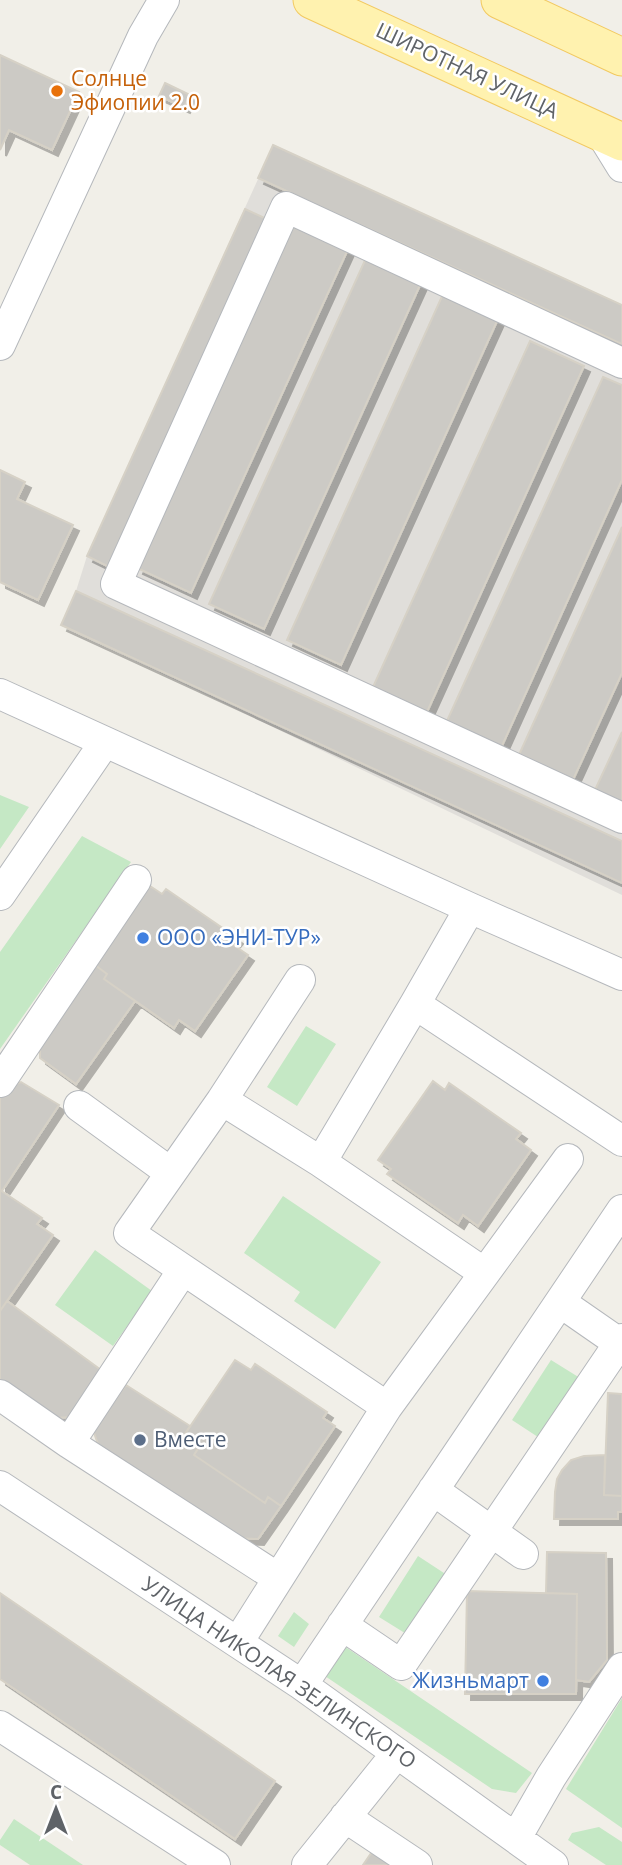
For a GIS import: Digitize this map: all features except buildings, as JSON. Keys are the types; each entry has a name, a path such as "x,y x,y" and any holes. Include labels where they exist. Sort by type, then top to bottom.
{"main road":[{"name":"ШИРОТНАЯ УЛИЦА","path":"312,0 612,138"},
{"path":"500,0 622,57"}],"street":[{"path":"0,345 143,36 164,0"},
{"path":"612,138 622,167"},
{"path":"622,363 286,207 116,584 622,817"},
{"path":"0,694 622,975"},
{"path":"0,895 105,742"},
{"path":"0,1082 136,880"},
{"path":"321,1162 470,908"},
{"path":"300,981 222,1100 129,1233 387,1407"},
{"path":"415,1004 622,1141"},
{"path":"222,1100 321,1162 483,1272"},
{"path":"79,1106 171,1173"},
{"path":"238,1642 387,1407 568,1159"},
{"path":"302,1685 622,1210"},
{"path":"69,1443 183,1270"},
{"path":"342,1625 401,1665 621,1342 560,1302"},
{"path":"0,1395 69,1443 278,1578"},
{"name":"УЛИЦА НИКОЛАЯ ЗЕЛИНСКОГО","path":"0,1486 302,1685 554,1865"},
{"path":"433,1490 523,1554"},
{"path":"516,1838 551,1777 622,1668"},
{"path":"0,1726 215,1865"},
{"path":"307,1865 397,1753"},
{"path":"345,1817 417,1865"}],"shaded area":[{"path":"273,146 622,305 622,895 61,625 87,556"}],"green space":[{"path":"0,795 29,807 0,849"},
{"path":"82,836 131,862 0,1049 0,952"},
{"path":"306,1026 336,1044 297,1106 267,1087"},
{"path":"283,1196 381,1262 335,1329 294,1301 300,1292 244,1253"},
{"path":"95,1250 152,1291 113,1346 55,1305"},
{"path":"551,1360 580,1378 541,1439 512,1420"},
{"path":"418,1556 447,1575 408,1635 379,1617"},
{"path":"294,1612 309,1624 294,1647 278,1636"},
{"path":"341,1644 532,1773 516,1793 492,1789 322,1674"},
{"path":"622,1698 622,1828 566,1789"},
{"path":"14,1819 83,1865 30,1865 0,1845 0,1840"},
{"path":"599,1827 622,1842 622,1865 606,1865 568,1840 572,1833"}],"place":[{"name":"Солнце Эфиопии 2.0","path":"57,91"},
{"name":"ООО «ЭНИ-ТУР»","path":"143,938"},
{"name":"Вместе","path":"140,1440"},
{"name":"Жизньмарт","path":"543,1681"}]}
